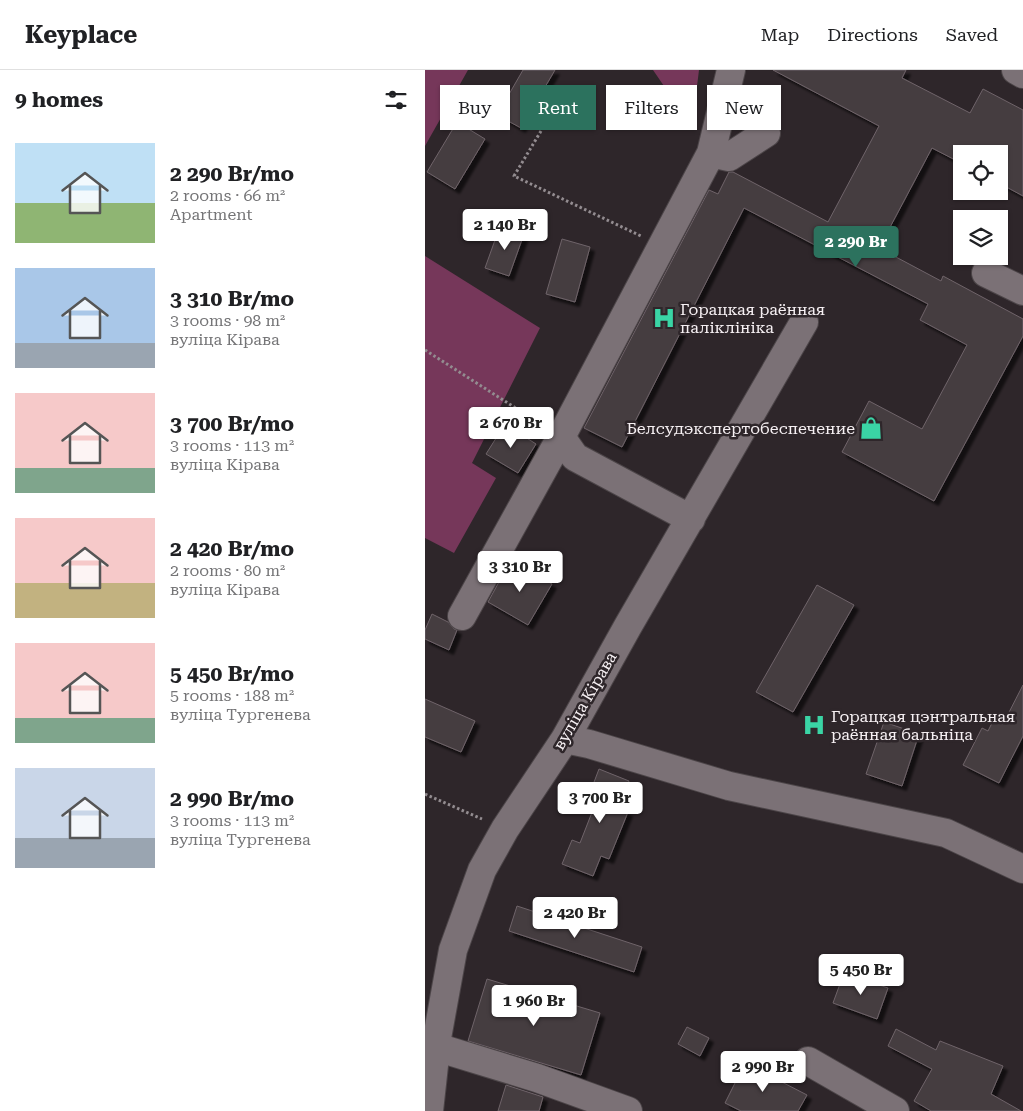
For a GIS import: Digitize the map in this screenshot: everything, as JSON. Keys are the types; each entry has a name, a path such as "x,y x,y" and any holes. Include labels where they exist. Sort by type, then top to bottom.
{"street":[{"path":"462,616 561,437 711,153 731,70"},
{"path":"1015,70 1023,74"},
{"path":"711,153 729,157 766,133"},
{"path":"987,273 1023,291"},
{"name":"вуліца Кірава","path":"429,1111 437,1047 453,950 482,870 505,830 565,739 628,626 804,322"},
{"path":"561,437 575,458 691,519"},
{"path":"565,739 589,744 729,786 946,833 1023,869"},
{"path":"437,1047 537,1078 628,1111"},
{"path":"808,1061 895,1111"}],"path":[{"path":"541,131 515,176 661,246"},
{"path":"425,350 561,437"},
{"path":"425,794 505,830"}],"shaded area":[{"path":"425,70 468,70 460,85 440,85 440,119 425,146"},
{"path":"653,70 699,70 697,86 663,85"},
{"path":"425,256 540,328 472,463 496,478 454,553 425,538"}],"building":[{"path":"523,70 555,70 546,85 520,85 520,127 510,122 510,92"},
{"path":"773,70 906,70 902,78 970,113 983,89 1023,110 1023,196 1008,188 1008,145 953,145 953,159 932,148 879,248 941,281 943,276 1023,319 1023,336 934,501 842,452 869,401 922,429 967,345 920,320 928,304 744,208 622,447 584,428 709,190 718,194 729,172 733,172 828,222 879,126"},
{"path":"452,130 470,130 485,139 455,189 427,172"},
{"path":"500,226 524,234 509,276 485,268"},
{"path":"562,239 590,247 575,302 546,294"},
{"path":"505,424 536,444 518,473 486,454"},
{"path":"511,560 552,584 528,625 488,602"},
{"path":"817,585 854,605 793,712 756,692"},
{"path":"432,614 448,622 457,630 449,650 425,639 425,630"},
{"path":"1023,685 1023,736 999,783 963,765 982,728 988,731 994,719 1003,724"},
{"path":"425,699 475,721 461,752 425,737"},
{"path":"884,722 919,734 902,786 866,774"},
{"path":"599,769 629,781 619,809 628,812 609,859 601,856 593,876 562,864 572,840 580,843 596,802 588,798"},
{"path":"517,906 642,947 634,972 509,931"},
{"path":"844,973 888,988 877,1019 833,1003"},
{"path":"487,979 600,1013 581,1075 468,1041"},
{"path":"687,1027 709,1038 700,1056 678,1044"},
{"path":"896,1029 936,1050 940,1041 1003,1066 991,1094 1021,1111 931,1111 914,1101 932,1069 888,1046"},
{"path":"745,1063 807,1095 798,1111 741,1111 725,1103"},
{"path":"506,1085 543,1097 539,1111 498,1111"}],"place":[{"name":"Горацкая раённая паліклініка","path":"664,318"},
{"name":"Белсудэкспертобеспечение","path":"871,428"},
{"name":"Горацкая цэнтральная раённая бальніца","path":"814,725"}]}
